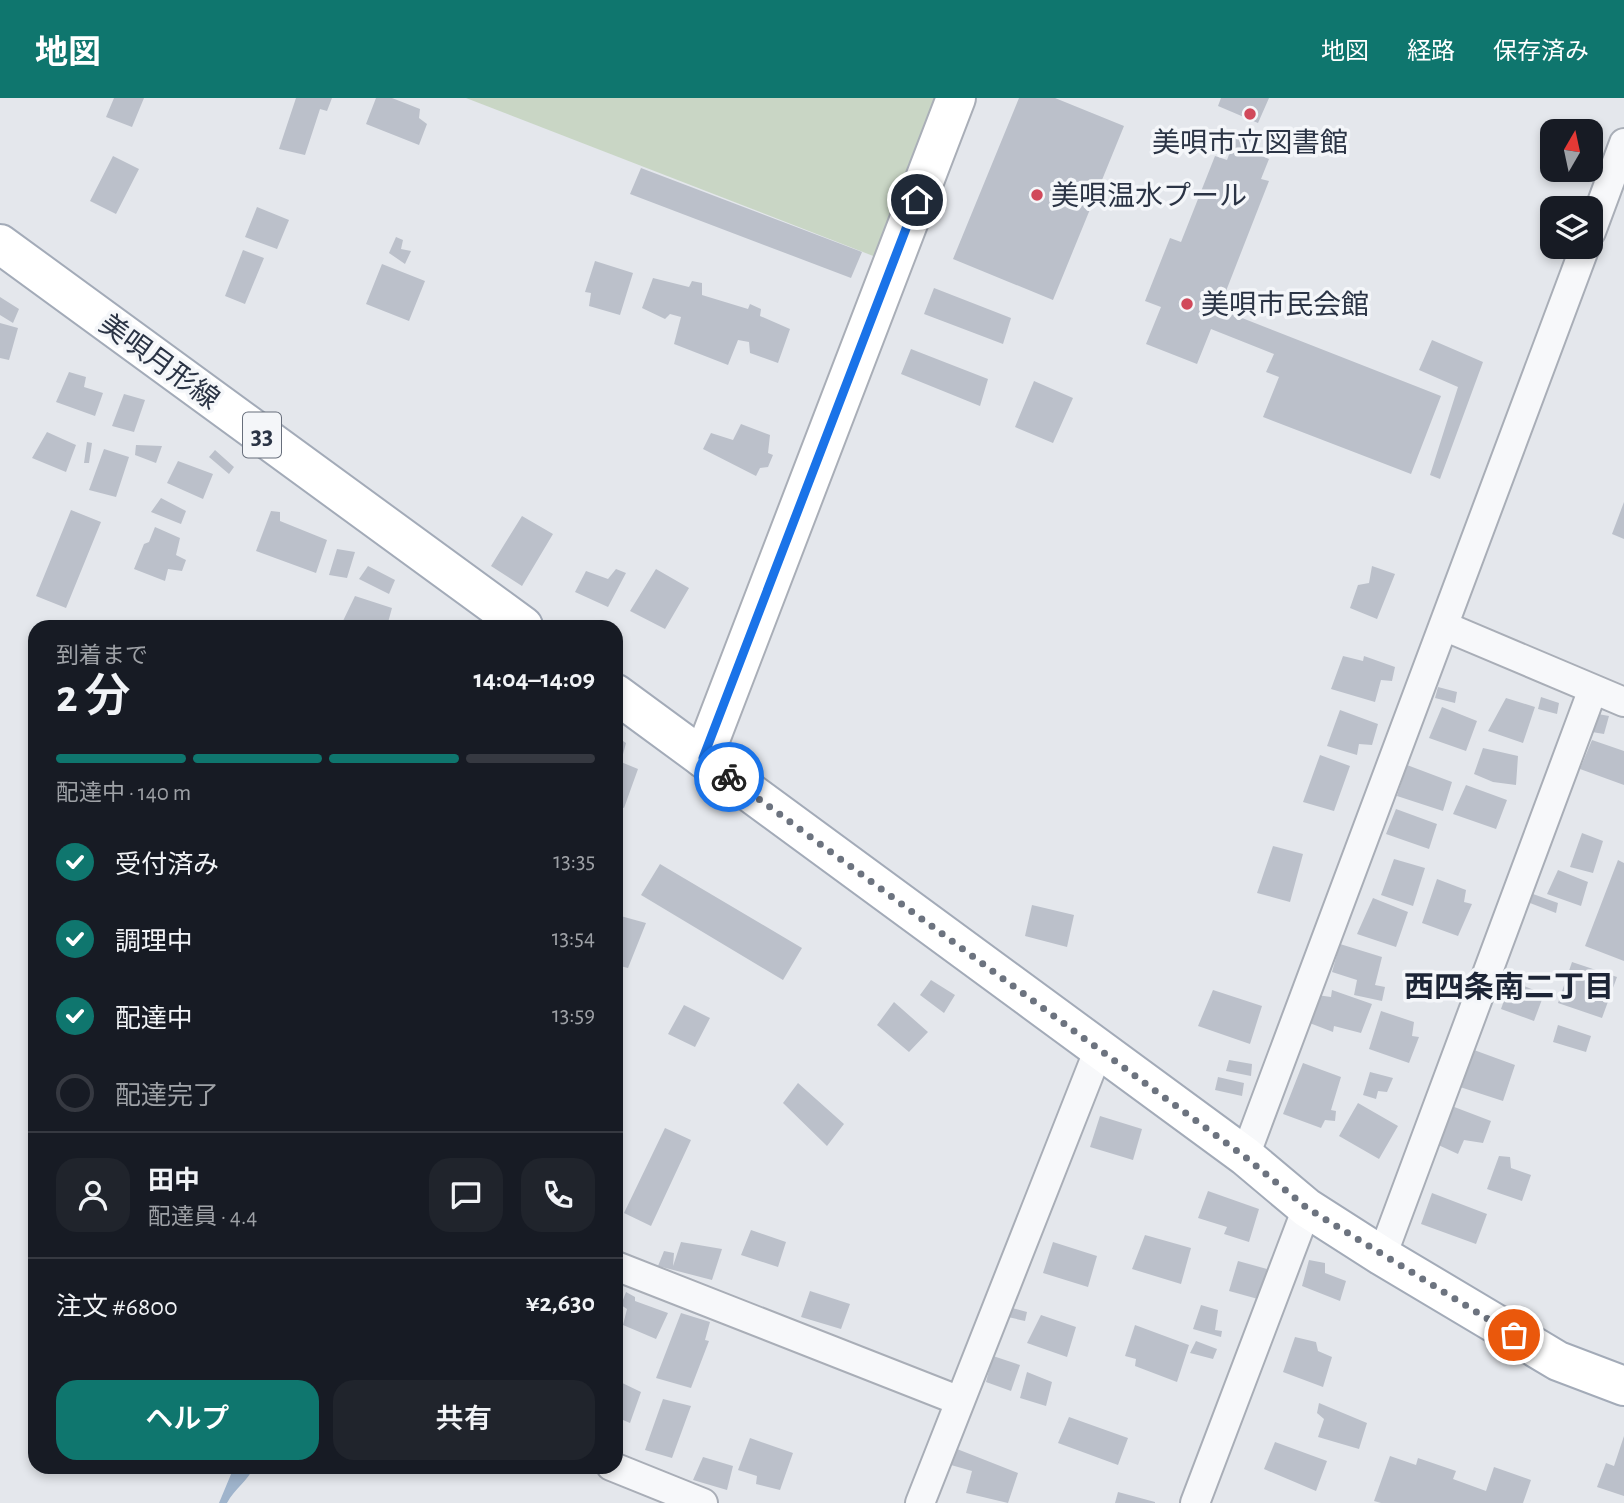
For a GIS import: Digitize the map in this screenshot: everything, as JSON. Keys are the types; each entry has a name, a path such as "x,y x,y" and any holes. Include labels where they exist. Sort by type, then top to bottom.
{"main road":[{"path":"703,758 956,98"},
{"name":"美唄月形線","path":"0,244 515,620"},
{"path":"623,699 1244,1156 1307,1208 1558,1361 1624,1386"}],"street":[{"path":"1603,200 1624,143"},
{"path":"1244,1156 1581,259"},
{"path":"1444,626 1624,702"},
{"path":"1382,1256 1593,689"},
{"path":"920,1503 1098,1049"},
{"path":"1195,1503 1307,1208"},
{"path":"623,1269 960,1401"},
{"path":"623,1471 703,1503"}],"green space":[{"path":"466,98 943,98 881,259"}],"water":[{"path":"231,1474 250,1474 227,1503 219,1503"}],"building":[{"path":"114,98 144,98 132,127 106,117"},
{"path":"296,98 332,98 327,111 320,109 305,155 279,149"},
{"path":"376,98 392,98 420,109 419,118 427,124 419,145 366,124"},
{"name":"美唄温水プール","path":"1019,98 1055,98 1124,126 1053,300 953,259"},
{"name":"美唄市立図書館","path":"1221,98 1269,98 1258,123 1218,106"},
{"name":"美唄市民会館","path":"1238,131 1252,136 1247,150 1269,159 1261,179 1269,181 1219,309 1441,396 1411,474 1263,417 1279,377 1266,372 1274,354 1211,329 1197,364 1146,344 1161,307 1145,301 1170,238 1181,242 1215,156 1227,160"},
{"path":"113,156 139,169 116,214 90,201"},
{"path":"641,168 862,252 851,278 630,194"},
{"path":"257,207 289,220 277,249 245,237"},
{"path":"396,237 403,240 401,249 411,251 405,264 389,253"},
{"path":"243,250 264,258 245,304 225,296"},
{"path":"595,261 633,273 620,315 589,306 591,293 585,292"},
{"path":"382,264 425,281 409,321 366,304"},
{"path":"653,278 689,287 692,281 702,283 702,295 748,309 750,304 761,309 760,316 790,329 778,363 750,353 749,342 738,340 728,365 674,344 681,317 670,314 665,319 642,308"},
{"path":"934,288 1011,318 1003,344 924,314"},
{"path":"0,297 19,309 13,323 0,315"},
{"path":"0,323 18,328 9,360 0,358"},
{"path":"1432,340 1483,362 1440,479 1430,475 1458,387 1419,370"},
{"path":"911,349 988,379 980,406 901,374"},
{"path":"69,372 86,377 84,387 103,393 95,416 56,402"},
{"path":"1034,381 1073,398 1053,443 1015,427"},
{"path":"124,394 145,400 134,432 112,426"},
{"path":"741,424 770,435 768,453 773,455 768,467 760,468 756,476 703,449 711,433 733,440"},
{"path":"47,432 76,445 66,472 32,458"},
{"path":"87,442 92,443 89,463 84,463"},
{"path":"136,445 162,446 156,463 135,455"},
{"path":"104,449 129,457 116,497 89,490"},
{"path":"215,450 234,467 229,474 209,457"},
{"path":"178,461 213,474 203,499 167,483"},
{"path":"161,498 186,511 181,524 151,512"},
{"path":"1624,502 1624,539 1612,534"},
{"path":"71,510 101,522 66,608 36,596"},
{"path":"271,511 280,512 280,521 327,540 316,573 256,551"},
{"path":"522,516 553,534 522,586 491,566"},
{"path":"155,527 180,538 176,555 186,560 182,571 168,569 165,581 134,569 144,544 149,542"},
{"path":"337,549 355,552 347,578 329,575"},
{"path":"368,566 395,580 389,594 359,579"},
{"path":"1372,566 1395,574 1377,619 1350,608 1358,585 1369,583"},
{"path":"616,569 626,573 608,607 575,592 586,571 608,579"},
{"path":"656,569 689,588 665,629 630,611"},
{"path":"355,596 392,608 389,620 343,620"},
{"path":"1343,656 1363,661 1364,656 1395,667 1392,681 1381,680 1375,702 1331,689"},
{"path":"1438,687 1457,692 1455,703 1435,698"},
{"path":"1541,697 1559,703 1557,714 1538,709"},
{"path":"1506,698 1535,707 1523,743 1488,731"},
{"path":"1442,707 1477,721 1466,751 1429,738"},
{"path":"1340,710 1378,724 1372,745 1359,744 1357,755 1327,746"},
{"path":"1598,714 1609,716 1604,734 1592,732"},
{"path":"1592,740 1624,751 1624,785 1580,769"},
{"path":"1483,748 1518,756 1516,785 1493,782 1474,774"},
{"path":"1320,755 1350,766 1334,811 1303,802"},
{"path":"623,763 638,769 623,808"},
{"path":"1407,765 1452,782 1443,811 1397,796"},
{"path":"1466,785 1507,800 1496,829 1453,814"},
{"path":"1396,809 1437,824 1429,849 1386,834"},
{"path":"1582,833 1603,841 1593,873 1570,867"},
{"path":"1273,846 1303,854 1290,902 1257,893"},
{"path":"1394,859 1425,868 1413,906 1381,895"},
{"path":"1618,860 1624,863 1624,961 1585,946"},
{"path":"660,864 802,948 783,980 641,895"},
{"path":"1558,870 1588,882 1581,906 1547,894"},
{"path":"1437,879 1466,890 1464,902 1472,904 1458,936 1422,923"},
{"path":"1533,894 1558,903 1556,913 1530,903"},
{"path":"1373,898 1408,912 1396,947 1357,934"},
{"path":"1032,905 1074,915 1067,947 1025,936"},
{"path":"623,917 646,923 628,968 623,967"},
{"path":"1340,944 1382,957 1375,985 1385,987 1382,1001 1354,995 1357,980 1332,972"},
{"path":"1572,962 1617,977 1602,1018 1558,1003"},
{"path":"931,980 955,995 944,1013 920,995"},
{"path":"1511,981 1544,994 1534,1021 1501,1009"},
{"path":"1213,990 1262,1006 1250,1044 1198,1026"},
{"path":"1332,990 1372,1004 1361,1033 1334,1026 1333,1032 1307,1022 1317,995 1331,997"},
{"path":"894,1002 928,1032 909,1052 877,1025"},
{"path":"684,1005 710,1018 695,1047 668,1034"},
{"path":"1381,1011 1414,1022 1412,1036 1419,1037 1409,1063 1369,1049"},
{"path":"1558,1025 1591,1036 1586,1052 1553,1042"},
{"path":"1474,1050 1515,1065 1503,1101 1460,1087"},
{"path":"1229,1060 1252,1064 1251,1076 1226,1071"},
{"path":"1303,1063 1341,1077 1331,1110 1336,1111 1335,1121 1325,1120 1321,1128 1283,1114"},
{"path":"1370,1072 1393,1078 1387,1092 1378,1091 1376,1099 1363,1095"},
{"path":"1218,1077 1244,1083 1242,1096 1215,1090"},
{"path":"798,1083 844,1124 827,1146 783,1103"},
{"path":"1358,1103 1398,1126 1379,1159 1339,1136"},
{"path":"1449,1105 1491,1121 1483,1143 1464,1140 1458,1154 1434,1143"},
{"path":"1100,1116 1142,1129 1133,1160 1090,1147"},
{"path":"665,1128 691,1140 651,1226 624,1213"},
{"path":"1499,1156 1510,1157 1511,1168 1531,1175 1522,1201 1487,1189"},
{"path":"1208,1191 1259,1209 1249,1242 1224,1234 1227,1227 1198,1218"},
{"path":"1432,1193 1487,1214 1476,1244 1421,1224"},
{"path":"751,1230 786,1242 778,1267 741,1255"},
{"path":"1145,1235 1191,1248 1181,1284 1132,1269"},
{"path":"681,1242 722,1249 712,1280 658,1266 664,1251 674,1253 673,1266"},
{"path":"1053,1242 1097,1256 1088,1287 1043,1273"},
{"path":"1309,1260 1325,1263 1325,1273 1346,1281 1340,1301 1302,1286"},
{"path":"1238,1261 1267,1269 1258,1299 1229,1291"},
{"path":"810,1291 850,1304 841,1329 801,1317"},
{"path":"626,1292 635,1297 635,1301 668,1313 656,1339 623,1325 627,1309 623,1306"},
{"path":"1201,1305 1218,1310 1215,1330 1222,1331 1221,1337 1193,1329"},
{"path":"1012,1308 1027,1312 1025,1321 1008,1317"},
{"path":"681,1313 710,1322 705,1340 709,1341 691,1388 656,1378"},
{"path":"1041,1315 1076,1327 1067,1357 1027,1343"},
{"path":"1135,1325 1189,1345 1177,1382 1135,1366 1136,1359 1125,1356"},
{"path":"1295,1337 1316,1342 1318,1351 1332,1357 1323,1387 1283,1372"},
{"path":"1196,1341 1217,1349 1213,1359 1190,1353"},
{"path":"993,1356 1020,1365 1011,1391 986,1382"},
{"path":"1027,1372 1052,1382 1046,1406 1020,1398"},
{"path":"623,1383 641,1392 630,1423 623,1420"},
{"path":"663,1399 691,1406 672,1458 645,1450"},
{"path":"1319,1403 1367,1423 1359,1449 1318,1437 1324,1419 1317,1413"},
{"path":"1069,1417 1128,1438 1118,1465 1058,1443"},
{"path":"1624,1436 1624,1496 1597,1487 1606,1463 1614,1466"},
{"path":"750,1438 793,1453 780,1490 756,1484 757,1476 738,1470"},
{"path":"1275,1442 1327,1461 1316,1491 1264,1469"},
{"path":"957,1449 1018,1473 1008,1503 966,1493 972,1471 951,1465"},
{"path":"1390,1456 1416,1465 1418,1458 1456,1471 1453,1479 1486,1491 1494,1467 1531,1480 1523,1503 1381,1503 1374,1501"},
{"path":"703,1457 733,1466 727,1490 693,1480"},
{"path":"1118,1492 1155,1502 1155,1503 1115,1503"}],"way so far":[{"path":"729,777 1244,1156 1307,1208 1514,1335"}],"place":[{"name":"美唄市立図書館","path":"1250,114"},
{"name":"美唄温水プール","path":"1037,195"},
{"name":"美唄市民会館","path":"1187,304"}],"district":[{"name":"西四条南二丁目","path":"1509,987"}],"route":[{"path":"729,777 703,758 917,200"}]}
